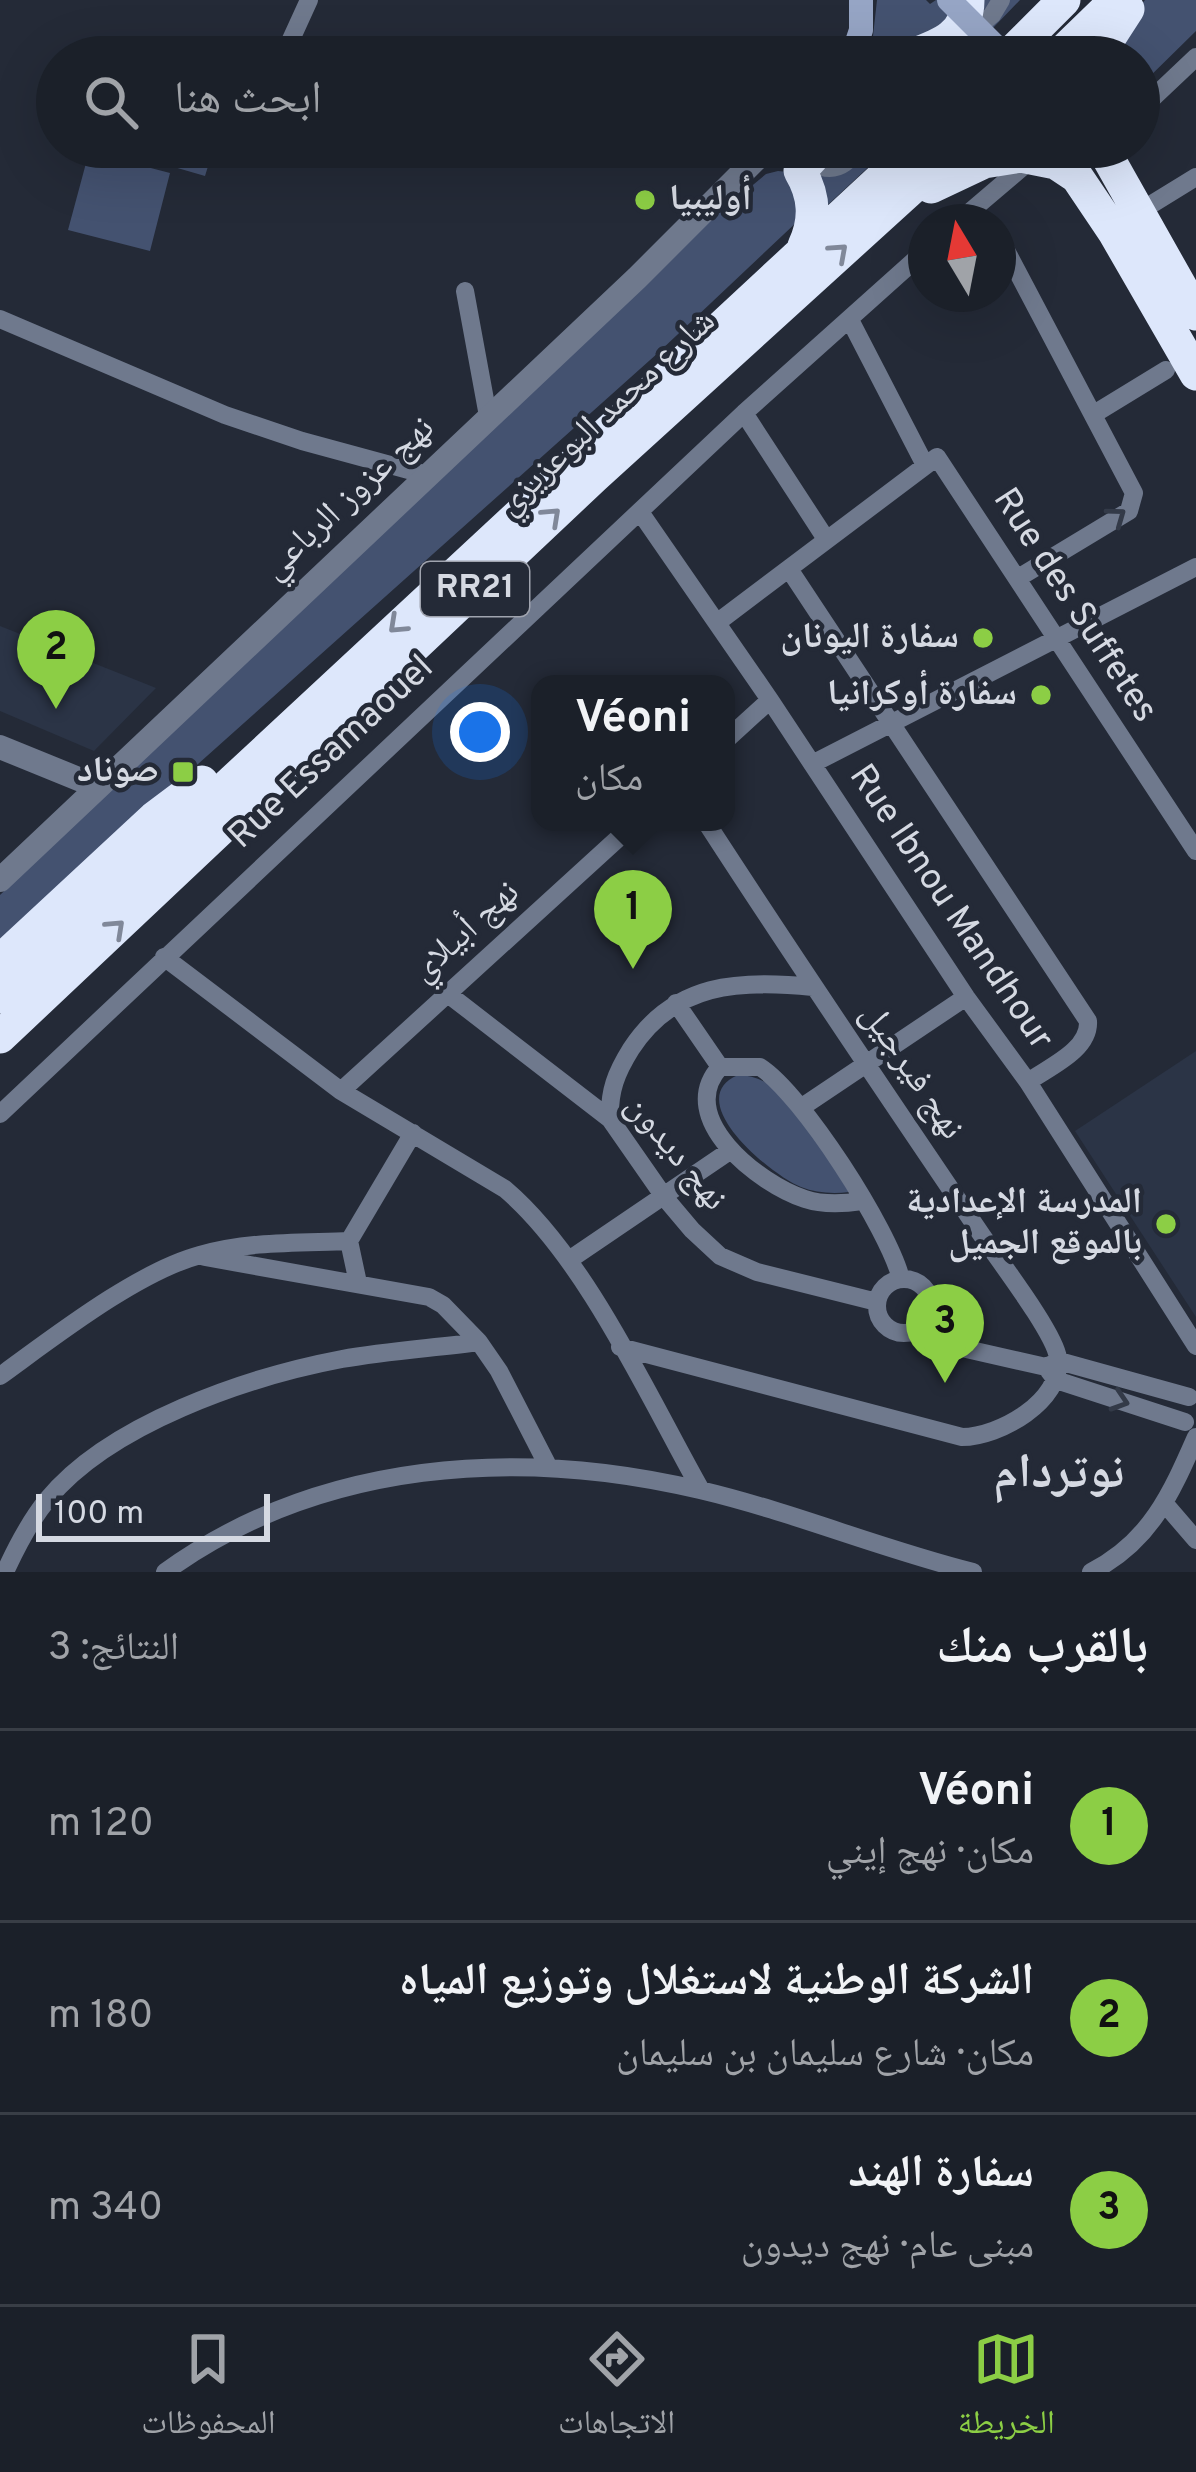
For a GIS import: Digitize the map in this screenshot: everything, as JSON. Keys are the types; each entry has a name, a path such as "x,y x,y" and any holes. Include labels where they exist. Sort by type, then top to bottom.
{"highway":[{"path":"951,36 963,23 968,0"},
{"path":"1028,36 1064,0"},
{"path":"1078,36 1115,0"},
{"path":"1109,36 1137,0"},
{"path":"791,168 810,191 813,214 804,246"},
{"name":"شارع محمد البوعزيزي","path":"0,997 891,168"},
{"name":"شارع محمد البوعزيزي","path":"0,1037 577,493 882,213 947,168"},
{"path":"1064,168 1077,177 1114,232 1181,372"},
{"path":"1112,168 1136,222 1196,314"},
{"path":"0,961 166,808 257,754"},
{"path":"0,1063 20,1042 54,987"}],"main road":[{"path":"859,36 861,0"},
{"path":"949,0 986,36"},
{"path":"1097,168 1136,222 1196,342"}],"street":[{"path":"960,36 982,26 1001,0"},
{"path":"293,36 310,1"},
{"path":"1160,92 1196,57"},
{"name":"نهج عزوز الرباعي","path":"0,880 10,855 98,787 488,416 770,168"},
{"path":"971,168 980,177 980,202"},
{"path":"980,202 1022,168"},
{"path":"1136,222 1196,177"},
{"name":"Rue Essamaouel","path":"0,1114 744,413 908,267"},
{"path":"1016,269 1133,485 1134,502 1129,511 1018,578"},
{"path":"465,291 488,416"},
{"path":"0,319 225,415 427,475"},
{"name":"Rue des Suffetes","path":"850,320 931,461 1018,578 1196,851"},
{"path":"1094,414 1181,372"},
{"path":"744,413 826,539"},
{"path":"718,622 931,461"},
{"name":"Rue Ibnou Mandhour","path":"640,512 1028,1082 1196,1346"},
{"path":"812,764 1196,567"},
{"path":"789,568 1088,1021 1086,1038 1079,1046 1028,1082"},
{"path":"735,732 770,700"},
{"path":"0,747 98,787"},
{"name":"نهج أبيلاي","path":"341,1091 626,831"},
{"name":"نهج فيرجيل","path":"712,831 1048,1335 1054,1369"},
{"path":"164,957 341,1091 505,1189 547,1230 569,1260 701,1490"},
{"path":"610,1119 609,1091 624,1060 648,1024 676,1003 709,990 749,983 812,987"},
{"name":"نهج ديدون","path":"448,994 610,1119 665,1198 720,1256 758,1272 877,1302"},
{"path":"802,1107 967,998"},
{"path":"676,1003 719,1067"},
{"path":"862,1201 806,1199 782,1188 731,1150 708,1113 711,1076 719,1067 760,1067 802,1107 862,1201 896,1259 901,1279"},
{"path":"358,1282 349,1241 413,1132"},
{"path":"569,1260 731,1150"},
{"path":"0,1376 129,1289 197,1255 252,1244 349,1241"},
{"path":"197,1255 429,1297 479,1342 548,1466"},
{"path":"901,1279 915,1281 928,1292 931,1310 923,1325 910,1332 895,1331 881,1320 877,1302 885,1286 901,1279"},
{"path":"923,1325 962,1348 1193,1394 1185,1404 1192,1431 1166,1505 1134,1543 1091,1572"},
{"path":"5,1572 45,1502 97,1454 129,1435 285,1373 343,1359 479,1342"},
{"path":"620,1347 962,1437 996,1432 1018,1421 1054,1369"},
{"path":"1054,1369 1192,1431"},
{"path":"165,1572 238,1525 328,1491 431,1471 548,1466 701,1490 973,1572"},
{"path":"1166,1505 1196,1540"}],"shaded area":[{"path":"877,0 926,0 930,4 936,0 1020,0 985,36 873,36"},
{"path":"1145,0 1196,0 1196,31 1160,66 1160,36 1114,36"},
{"path":"85,168 151,168 170,173 150,251 68,230"},
{"path":"177,168 207,168 205,176"},
{"path":"801,168 867,168 818,214"},
{"path":"788,172 800,219 659,352 0,941 0,895 646,274 766,174"},
{"path":"0,626 156,688 94,751 0,711"},
{"name":"المدرسة الإعدادية بالموقع الجميل","path":"1196,1051 1196,1317 1075,1131"},
{"path":"738,1075 758,1079 791,1102 849,1192 801,1187 770,1168 736,1136 719,1101 723,1086"}],"place":[{"name":"أوليبيا","path":"645,200"},
{"name":"سفارة اليونان","path":"983,638"},
{"name":"سفارة أوكرانيا","path":"1041,695"},
{"name":"الشركة الوطنية لاستغلال وتوزيع المياه","path":"56,709"},
{"name":"صوناد","path":"183,772"},
{"name":"Véoni","path":"633,969"},
{"name":"المدرسة الإعدادية بالموقع الجميل","path":"1166,1224"},
{"name":"سفارة الهند","path":"945,1383"}],"district":[{"name":"نوتردام","path":"1059,1475"}]}
